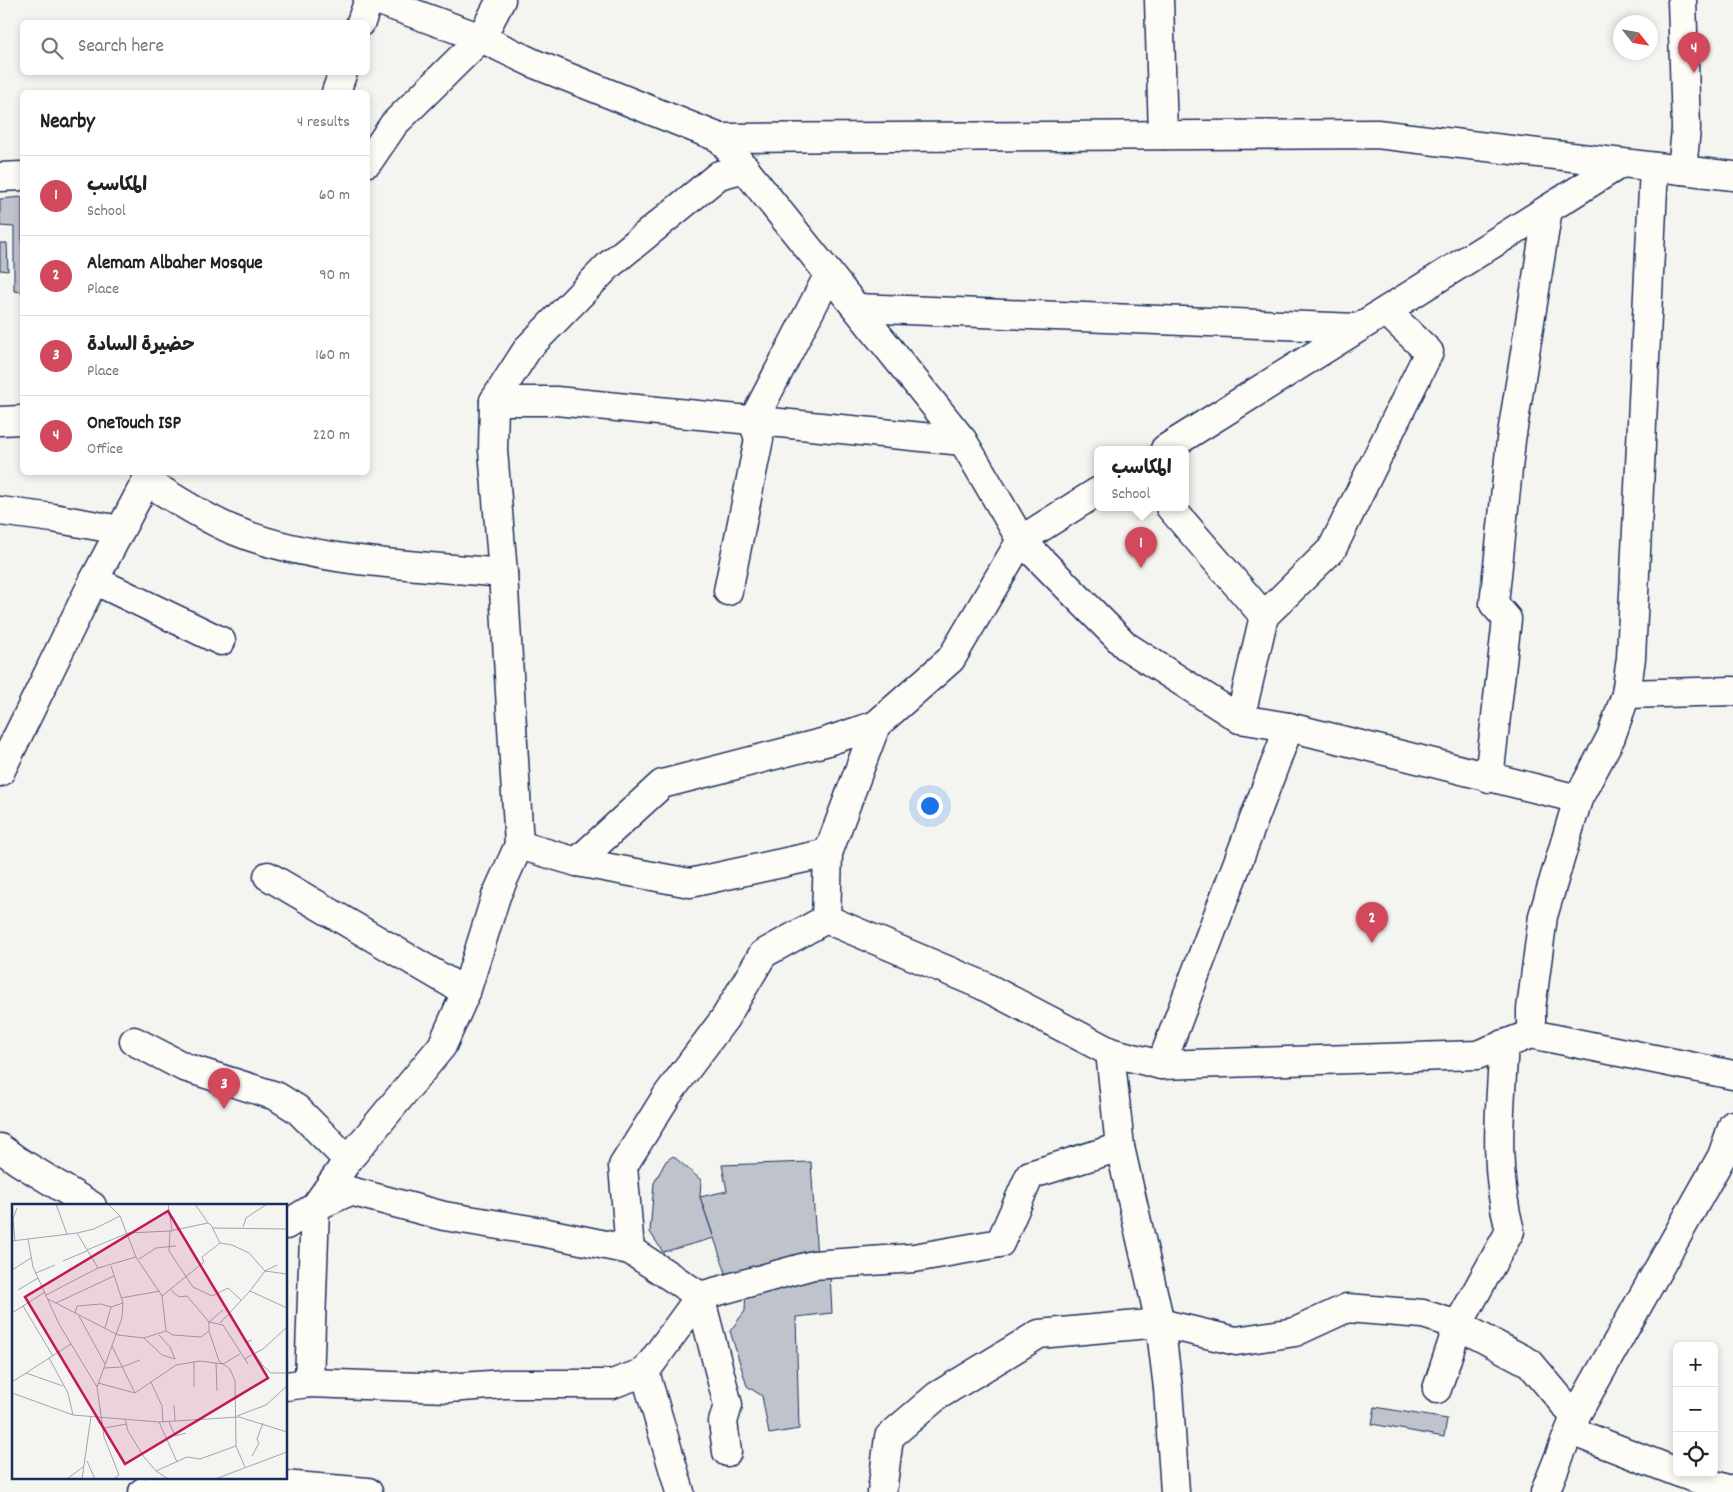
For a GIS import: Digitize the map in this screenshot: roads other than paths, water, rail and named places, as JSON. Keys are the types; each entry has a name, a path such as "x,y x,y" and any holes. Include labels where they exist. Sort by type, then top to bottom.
{"street":[{"path":"362,20 369,0"},
{"path":"377,0 481,38 535,64 720,138 1378,134 1733,176"},
{"path":"370,159 394,124 481,38 500,0"},
{"path":"1159,0 1162,135"},
{"path":"1682,0 1686,129 1682,170"},
{"path":"337,90 342,75"},
{"path":"720,138 963,441 1021,540 1126,646 1240,719 1289,727 1578,799"},
{"path":"1170,446 1620,164"},
{"path":"1531,1034 1530,1008 1543,916 1578,799 1611,737 1626,694 1631,658 1654,167"},
{"path":"745,168 719,175 609,265 528,348 494,401 492,450 503,573 519,845 496,896 466,992 442,1046 348,1160 315,1206 298,1385 448,1388 504,1384 612,1384 645,1372 700,1296 813,1265 914,1258 1000,1243 1030,1175 1120,1147"},
{"path":"0,177 20,176"},
{"path":"1489,778 1507,619 1494,604 1511,440 1548,209"},
{"path":"728,591 759,439 752,421 829,274"},
{"path":"857,308 1357,328"},
{"path":"1240,719 1264,616 1332,549 1429,352 1386,311"},
{"path":"494,401 556,402 963,441"},
{"path":"0,421 20,420"},
{"path":"0,772 94,580 149,477 232,530 272,544 347,558 503,573"},
{"path":"578,862 662,784 825,742 876,725 951,659 1021,540 1094,494"},
{"path":"0,511 120,530"},
{"path":"1173,511 1264,616"},
{"path":"94,580 221,641"},
{"path":"1626,694 1733,690"},
{"path":"826,918 828,853 876,725"},
{"path":"1161,1065 1289,727"},
{"path":"519,845 578,862 690,883 828,853"},
{"path":"268,876 466,992"},
{"path":"826,918 982,985 1110,1052 1161,1065 1477,1055 1531,1034 1733,1075"},
{"path":"630,1250 623,1166 668,1094 726,1018 763,954 826,918"},
{"path":"134,1041 184,1067 276,1096 297,1109 348,1160"},
{"path":"1437,1389 1458,1325 1510,1231 1503,1204 1497,1148 1504,1044"},
{"path":"1110,1052 1120,1147 1160,1324 1168,1388 1175,1492"},
{"path":"1545,1492 1573,1424 1722,1156 1733,1125"},
{"path":"0,1148 89,1204"},
{"path":"288,1224 315,1206 350,1192 444,1216 542,1232 630,1250 700,1296 728,1405 723,1422 727,1452"},
{"path":"882,1492 889,1437 937,1396 1023,1346 1039,1334 1160,1324 1236,1341 1295,1332 1347,1308 1423,1314 1458,1325 1530,1364 1573,1424 1673,1470"},
{"path":"645,1372 680,1492"},
{"path":"1691,1477 1733,1491"},
{"path":"143,1492 187,1487 228,1490 256,1484 368,1492"}],"place":[{"name":"OneTouch ISP","path":"1694,73"},
{"name":"المكاسب","path":"1141,568"},
{"name":"Alemam Albaher Mosque","path":"1372,943"},
{"name":"حضيرة السادة","path":"224,1109"}]}
